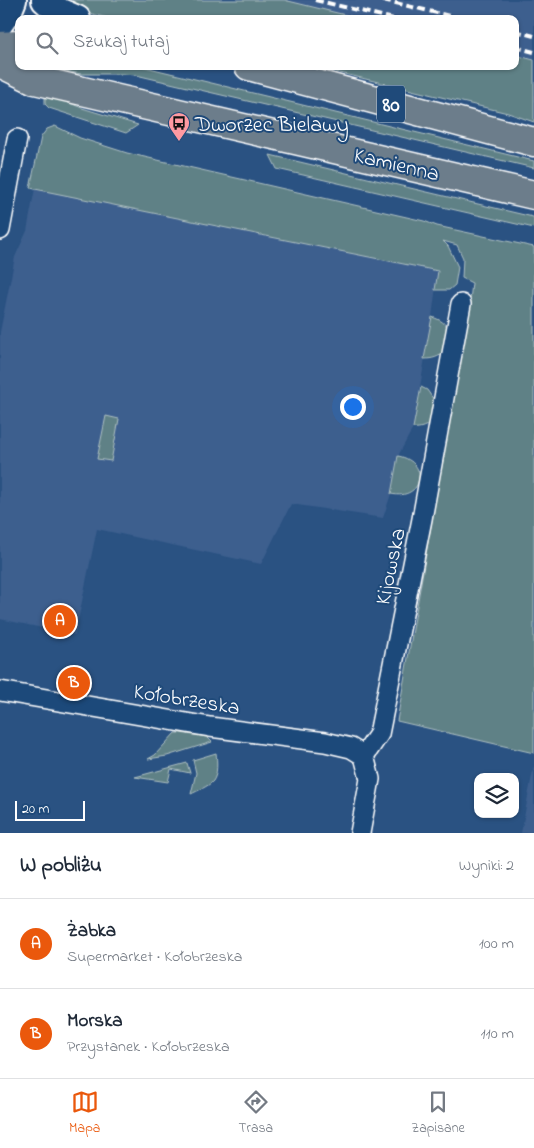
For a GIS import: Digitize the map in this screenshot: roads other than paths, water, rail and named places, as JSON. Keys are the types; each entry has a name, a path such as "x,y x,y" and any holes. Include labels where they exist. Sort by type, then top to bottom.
{"main road":[{"path":"0,46 15,44"},
{"name":"Kamienna","path":"0,63 35,80 534,195"},
{"name":"80","path":"264,70 534,142"}],"street":[{"path":"0,23 13,0"},
{"path":"45,0 56,10 68,15"},
{"path":"0,230 17,138"},
{"name":"Kijowska","path":"364,756 379,734 422,519 461,304"},
{"name":"Kołobrzeska","path":"0,691 210,727 324,742 351,748 364,756"},
{"path":"360,833 370,779 364,756"}],"railway":[{"path":"315,0 377,15"},
{"path":"383,0 445,15"},
{"path":"519,32 534,36"},
{"path":"519,48 534,52"}],"place":[{"name":"Dworzec Bielawy","path":"179,142"},
{"name":"Żabka","path":"60,621"},
{"name":"Morska","path":"74,683"}]}
